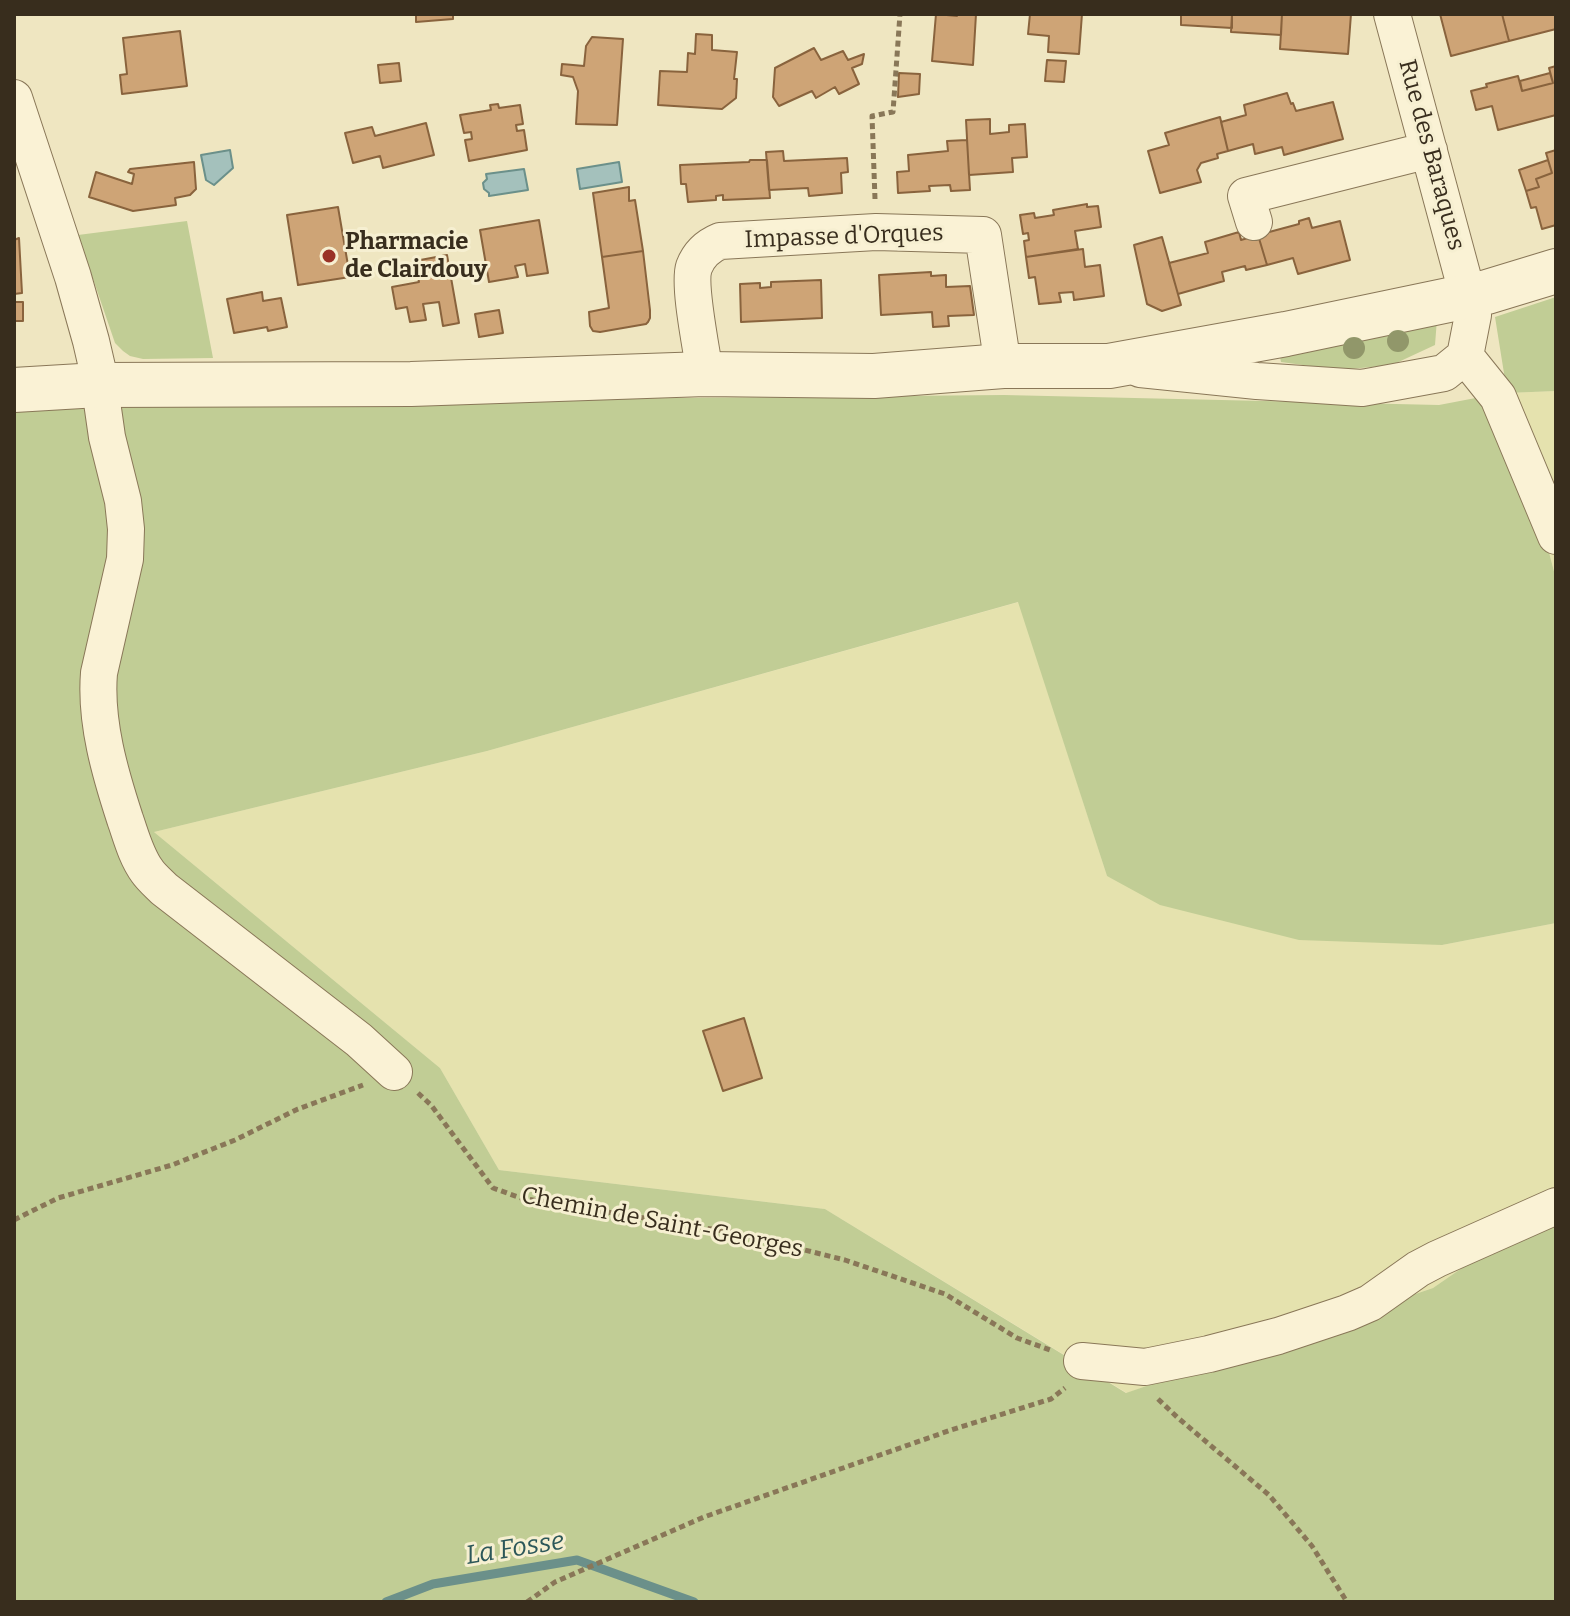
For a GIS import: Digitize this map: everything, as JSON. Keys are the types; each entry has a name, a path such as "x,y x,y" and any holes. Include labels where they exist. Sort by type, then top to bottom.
{"street":[{"name":"Rue des Baraques","path":"1392,14 1473,315 1465,356"},
{"path":"14,98 84,315 97,367 107,437 123,501 125,559 98,689 113,783 135,848 146,870 164,889 359,1040 394,1072"},
{"path":"1246,197 1429,150"},
{"name":"Impasse d'Orques","path":"705,374 692,284 693,269 708,246 720,241 876,232 983,235 1003,366"},
{"path":"1109,366 1286,334 1468,296 1556,271"},
{"path":"14,390 98,385 411,384 705,374 874,376 1003,366 1109,366 1362,388 1444,373 1465,356 1498,397 1556,536"},
{"path":"1082,1361 1145,1367 1209,1354 1292,1331 1370,1303 1418,1269 1556,1206"}],"path":[{"path":"876,232 872,116 893,112 900,14"},
{"path":"14,1220 58,1198 172,1165 235,1140 298,1109 394,1072"},
{"name":"Chemin de Saint-Georges","path":"394,1072 431,1105 493,1188 521,1198 736,1233 845,1260 945,1294 1017,1338 1082,1361"},
{"path":"527,1602 555,1582 704,1517 951,1430 1051,1399 1074,1381 1082,1361"},
{"path":"1157,1397 1269,1495 1312,1546 1347,1602"}],"shaded area":[{"path":"1556,391 1556,579 1507,393"},
{"path":"1019,602 1107,876 1442,945 1556,923 1556,1203 1433,1288 1127,1393 825,1209 499,1170 440,1068 154,832 487,751"}],"green space":[{"path":"187,221 213,358 143,359 130,356 115,343 78,235"},
{"path":"1556,297 1556,391 1507,393 1556,579 1556,923 1442,945 1299,940 1160,905 1107,876 1018,602 487,751 154,832 440,1068 499,1170 825,1209 1126,1393 1433,1288 1556,1203 1556,1602 14,1602 14,410 134,403 1004,395 1439,405 1507,392 1495,317"},
{"path":"1437,319 1435,345 1392,365 1340,370 1281,362 1278,347"}],"water":[{"path":"230,150 233,168 214,185 206,180 201,155"},
{"path":"619,162 622,182 580,189 577,169"},
{"path":"524,169 528,190 489,196 484,189 486,174"}],"building":[{"path":"416,14 453,14 453,19 416,22"},
{"path":"936,14 976,14 973,65 932,61"},
{"path":"1030,14 1082,14 1079,54 1048,52 1049,36 1028,34"},
{"path":"1181,14 1232,14 1232,28 1181,25"},
{"path":"1232,14 1282,14 1281,35 1231,32"},
{"path":"1282,14 1351,14 1348,54 1280,49"},
{"path":"1440,14 1502,14 1509,41 1451,56"},
{"path":"1502,14 1556,14 1556,29 1509,41"},
{"path":"180,31 187,86 122,94 120,75 127,74 123,38"},
{"path":"696,34 712,35 712,50 737,52 734,79 737,79 736,98 722,109 658,105 660,71 687,72 688,53 695,54"},
{"path":"592,37 623,39 617,125 576,124 578,91 573,77 561,75 562,64 584,66 586,46"},
{"path":"814,48 821,60 843,51 848,60 864,54 862,64 852,68 859,84 839,94 835,87 816,98 812,91 779,106 773,97 775,68"},
{"path":"1047,60 1066,61 1064,82 1045,81"},
{"path":"399,63 401,81 380,83 378,65"},
{"path":"1556,66 1556,115 1498,130 1492,106 1476,110 1471,91 1518,76 1522,91 1553,83 1549,68"},
{"path":"899,73 920,74 919,94 898,97"},
{"path":"1550,73 1553,83 1522,91 1520,81"},
{"path":"1287,93 1296,111 1333,102 1343,139 1284,155 1282,147 1255,154 1253,144 1228,151 1221,122 1246,115 1244,105"},
{"path":"498,104 499,108 520,105 523,124 516,125 517,131 524,130 527,150 469,161 465,140 472,139 471,132 464,133 460,115 491,110 490,105"},
{"path":"1220,117 1228,151 1201,163 1197,170 1201,182 1160,193 1148,151 1169,145 1165,133"},
{"path":"990,119 990,134 1009,132 1009,125 1025,124 1027,157 1012,158 1013,172 969,175 966,120"},
{"path":"426,123 434,155 383,168 380,156 353,163 345,133 372,127 375,136"},
{"path":"967,140 970,190 951,191 950,185 929,186 930,191 898,193 897,172 909,171 908,155 948,151 947,141"},
{"path":"1556,150 1556,225 1542,229 1536,207 1531,208 1526,191 1539,187 1536,179 1552,173 1546,153"},
{"path":"783,151 784,161 847,158 848,172 841,173 842,193 809,196 808,188 769,190 766,152"},
{"path":"767,160 770,198 723,200 723,195 716,196 716,200 688,202 686,184 681,184 680,165"},
{"path":"1548,160 1552,173 1536,179 1539,187 1526,191 1519,170"},
{"path":"194,162 196,189 190,195 175,198 176,205 133,211 89,197 96,172 132,184 134,174 128,172 130,169"},
{"path":"629,187 629,201 635,200 643,251 602,257 593,193"},
{"path":"1087,204 1087,207 1098,206 1101,227 1075,231 1078,249 1026,257 1024,241 1029,240 1028,233 1023,234 1020,215 1034,213 1035,218 1054,215 1053,210"},
{"path":"338,207 350,277 298,285 287,215"},
{"path":"1309,218 1312,228 1340,221 1350,260 1298,274 1293,258 1267,265 1258,235 1299,224 1299,221"},
{"path":"539,220 548,273 527,276 525,264 515,266 518,277 489,282 480,230"},
{"path":"1239,232 1241,240 1258,235 1267,265 1222,272 1224,281 1178,294 1169,263 1208,253 1205,242"},
{"path":"1162,237 1181,305 1162,311 1147,304 1134,245"},
{"path":"19,238 22,293 14,294 14,240"},
{"path":"1083,249 1085,267 1100,265 1104,296 1074,300 1073,292 1059,293 1061,302 1039,304 1035,277 1029,278 1026,257"},
{"path":"643,251 650,310 648,322 593,331 589,312 609,308 602,257"},
{"path":"447,255 459,323 443,326 439,302 423,304 426,320 410,322 407,307 396,309 392,287 419,282 415,261"},
{"path":"931,272 931,276 946,275 946,287 970,286 974,315 948,316 949,326 933,327 932,312 881,315 879,275"},
{"path":"821,280 822,318 741,322 740,284 760,283 760,288 771,287 771,282"},
{"path":"262,292 263,301 281,298 287,327 234,333 227,299"},
{"path":"14,302 23,302 23,321 14,321"},
{"path":"499,310 503,333 479,337 475,314"},
{"path":"744,1018 762,1078 723,1091 703,1031"}],"waterway":[{"name":"La Fosse","path":"386,1602 433,1584 577,1560 694,1602"}],"place":[{"name":"Pharmacie de Clairdouy","path":"329,256"}]}
